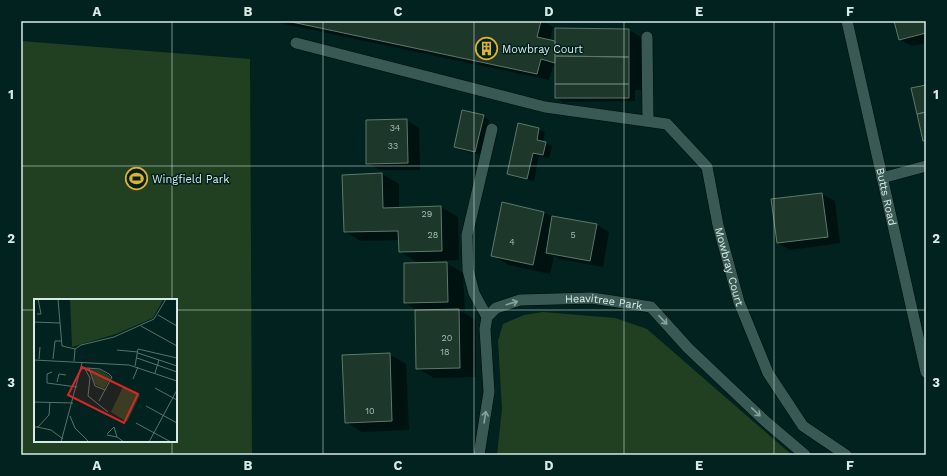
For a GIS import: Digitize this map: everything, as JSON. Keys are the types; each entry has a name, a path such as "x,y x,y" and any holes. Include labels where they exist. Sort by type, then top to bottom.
{"street":[{"name":"Butts Road","path":"847,21 926,372"},
{"path":"647,37 648,121"},
{"name":"Mowbray Court","path":"296,43 545,107 667,124 706,167 718,226 739,302 768,373 804,426 846,455"},
{"path":"479,455 489,392 485,329 487,317 474,293 468,270 467,235 492,129"},
{"path":"882,178 926,166"},
{"name":"Heavitree Park","path":"487,317 496,308 520,300 592,298 651,307 705,363 765,421 805,455"}],"green space":[{"name":"Wingfield Park","path":"21,41 250,59 252,455 21,455"},
{"path":"543,312 615,318 647,329 792,455 497,455 502,409 498,341 503,324 524,315"}],"building":[{"name":"Mowbray Court","path":"287,21 541,21 537,37 555,41 555,63 541,59 537,74"},
{"path":"894,21 926,21 926,33 899,40"},
{"path":"555,28 629,29 629,57 555,56"},
{"path":"555,56 629,57 629,84 555,84"},
{"path":"555,84 629,84 629,98 555,98"},
{"path":"926,85 926,112 917,114 911,88"},
{"path":"462,110 484,115 475,152 454,147"},
{"path":"926,112 926,140 923,141 917,114"},
{"path":"407,119 408,163 366,164 366,120"},
{"path":"518,123 539,128 537,140 546,142 543,155 533,153 527,179 507,174"},
{"path":"382,173 383,208 441,206 442,251 399,252 398,231 344,232 342,175"},
{"path":"822,193 828,237 777,243 771,199"},
{"path":"502,202 544,212 533,265 491,256"},
{"path":"552,216 597,224 590,261 546,253"},
{"path":"447,262 448,302 404,303 404,263"},
{"path":"459,309 460,368 416,369 415,310"},
{"path":"390,353 392,421 345,423 342,355"}],"place":[{"name":"Mowbray Court","path":"487,49"},
{"name":"Wingfield Park","path":"136,179"}]}
